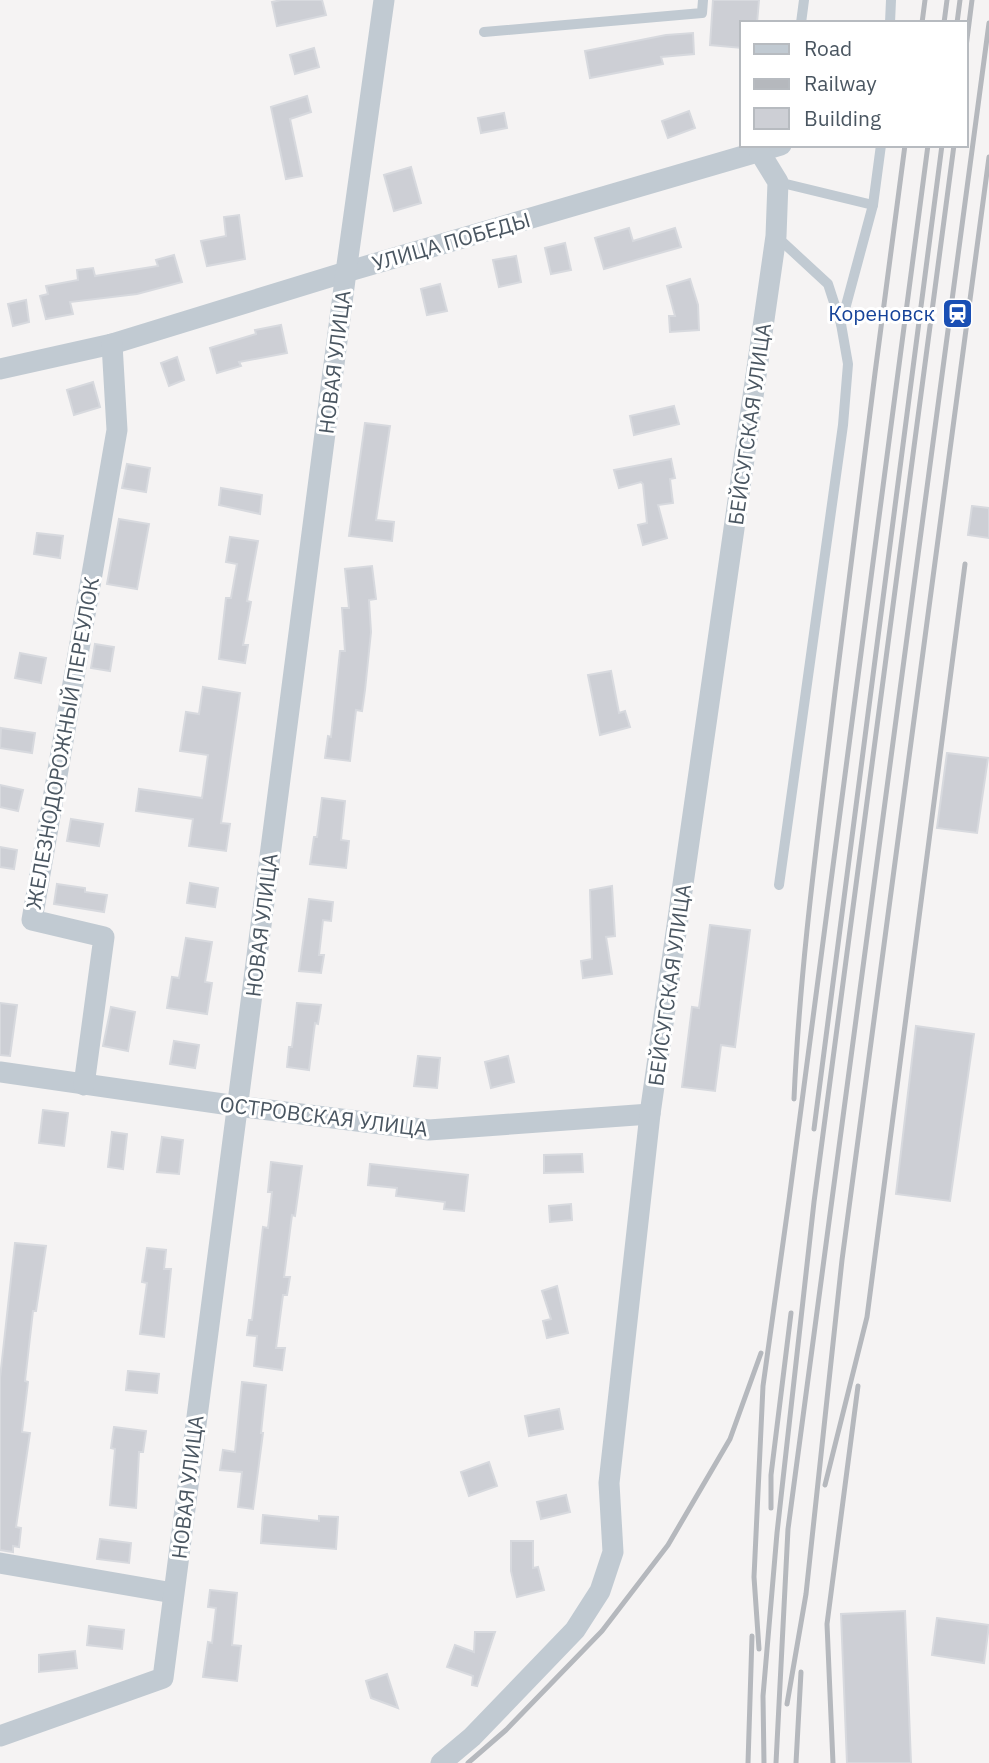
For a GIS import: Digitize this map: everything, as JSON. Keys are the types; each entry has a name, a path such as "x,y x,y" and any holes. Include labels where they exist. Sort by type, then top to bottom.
{"street":[{"name":"НОВАЯ УЛИЦА","path":"0,1736 163,1678 346,272 384,0"},
{"name":"УЛИЦА ПОБЕДЫ","path":"0,369 112,344 346,272 774,147"},
{"path":"759,151 778,182"},
{"name":"БЕЙСУГСКАЯ УЛИЦА","path":"441,1763 472,1737 575,1630 600,1591 613,1552 610,1483 650,1114 776,236 778,182"},
{"name":"ЖЕЛЕЗНОДОРОЖНЫЙ ПЕРЕУЛОК","path":"84,1085 104,937 32,920 117,430 112,344"},
{"name":"ОСТРОВСКАЯ УЛИЦА","path":"0,1072 429,1130 650,1114"},
{"path":"0,1563 173,1593"}],"lane":[{"path":"484,32 702,13 703,0"},
{"path":"801,21 804,0"},
{"path":"890,21 891,0"},
{"path":"841,324 873,205 881,147"},
{"path":"778,182 873,205"},
{"path":"776,236 828,284 841,324 848,364 843,425 779,885"}],"building":[{"path":"322,0 326,15 277,26 272,2"},
{"path":"713,0 759,0 757,21 740,21 740,48 710,45"},
{"path":"693,33 694,54 661,57 663,64 590,78 585,51 666,35"},
{"path":"314,48 319,67 295,74 290,55"},
{"path":"307,96 311,112 290,119 302,176 286,179 271,107"},
{"path":"689,111 695,128 668,138 662,121"},
{"path":"504,113 507,128 481,133 478,118"},
{"path":"411,167 421,203 394,211 384,175"},
{"path":"239,215 245,259 207,266 201,241 226,236 224,217"},
{"path":"629,228 633,241 675,228 681,247 604,269 595,238"},
{"path":"565,243 571,270 551,274 545,248"},
{"path":"174,255 182,282 137,294 70,302 73,314 46,319 40,296 48,294 46,286 78,280 77,270 93,268 95,276 158,266 156,260"},
{"path":"516,256 521,282 499,287 493,260"},
{"path":"690,279 698,305 699,330 670,332 669,316 675,316 667,286"},
{"path":"440,284 447,311 427,315 421,289"},
{"path":"26,300 29,322 13,326 8,304"},
{"path":"281,325 287,353 239,362 241,366 217,373 210,348 256,334 255,330"},
{"path":"177,357 184,380 169,386 161,363"},
{"path":"93,382 100,407 74,415 67,390"},
{"path":"674,406 679,424 634,435 630,416"},
{"path":"365,423 390,426 376,520 394,522 392,541 349,536"},
{"path":"671,459 675,478 670,479 673,503 658,505 667,538 643,545 638,525 647,523 643,484 641,482 619,488 614,470"},
{"path":"127,464 150,468 146,492 122,488"},
{"path":"221,488 262,495 260,514 219,505"},
{"path":"972,506 989,508 989,538 968,535"},
{"path":"119,519 149,524 137,589 107,584"},
{"path":"37,533 63,536 60,558 34,554"},
{"path":"230,537 258,541 247,601 251,602 243,645 248,645 245,663 219,659 226,598 231,598 237,564 226,562"},
{"path":"372,566 376,599 369,600 371,632 365,690 362,711 356,710 350,761 325,758 328,736 331,737 340,651 345,651 342,608 349,608 345,569"},
{"path":"95,644 114,647 110,671 91,668"},
{"path":"20,653 46,658 41,683 15,678"},
{"path":"611,671 619,713 625,711 630,727 600,735 588,675"},
{"path":"203,687 240,693 221,823 230,824 226,851 189,846 193,819 136,811 139,789 202,798 208,755 180,751 186,712 199,714"},
{"path":"1,728 35,733 32,753 0,748"},
{"path":"947,753 988,758 977,833 937,828"},
{"path":"0,785 23,790 18,811 0,807"},
{"path":"322,798 345,801 341,840 349,841 346,868 310,864"},
{"path":"71,819 103,824 99,846 67,841"},
{"path":"0,847 17,850 14,869 0,867"},
{"path":"190,883 218,888 215,907 187,903"},
{"path":"57,884 85,888 85,892 107,895 104,912 54,904"},
{"path":"612,886 615,936 606,937 612,974 583,978 581,961 592,959 590,890"},
{"path":"309,899 333,902 331,921 323,920 319,955 324,955 321,973 299,971"},
{"path":"710,925 750,930 735,1047 721,1045 715,1091 682,1087 692,1007 699,1008"},
{"path":"186,938 212,942 205,982 212,983 207,1014 167,1008 172,977 179,978"},
{"path":"0,1003 17,1005 10,1056 0,1055"},
{"path":"297,1003 321,1005 318,1024 315,1023 309,1070 287,1067"},
{"path":"111,1007 135,1012 128,1051 103,1046"},
{"path":"916,1026 974,1034 950,1201 896,1194"},
{"path":"174,1041 199,1045 195,1068 170,1064"},
{"path":"418,1056 440,1058 437,1088 414,1086"},
{"path":"508,1056 514,1082 491,1088 485,1062"},
{"path":"43,1110 68,1113 64,1146 39,1143"},
{"path":"112,1132 127,1134 123,1169 108,1167"},
{"path":"162,1137 183,1140 179,1174 157,1172"},
{"path":"582,1154 583,1172 544,1173 544,1155"},
{"path":"271,1162 302,1166 284,1277 290,1277 287,1295 283,1295 276,1348 285,1348 282,1370 254,1366 257,1336 247,1335 249,1320 252,1320 263,1227 268,1228 272,1192 268,1192"},
{"path":"370,1164 468,1175 464,1211 444,1209 445,1202 396,1196 397,1188 368,1185"},
{"path":"571,1204 572,1220 550,1222 549,1206"},
{"path":"15,1243 46,1246 36,1311 33,1311 25,1381 28,1382 22,1432 30,1433 16,1527 21,1528 19,1547 13,1546 13,1552 0,1550 0,1378"},
{"path":"147,1248 166,1250 164,1269 171,1269 164,1337 140,1334 147,1283 142,1282"},
{"path":"557,1286 568,1333 547,1338 543,1321 551,1319 542,1291"},
{"path":"128,1371 159,1374 157,1393 126,1390"},
{"path":"242,1382 266,1385 253,1509 238,1507 242,1472 220,1470 223,1450 235,1452"},
{"path":"559,1409 563,1429 529,1436 525,1416"},
{"path":"114,1427 146,1431 143,1452 139,1452 136,1508 110,1505 115,1449 111,1448"},
{"path":"489,1462 497,1486 469,1496 461,1472"},
{"path":"566,1495 570,1512 541,1519 537,1502"},
{"path":"263,1515 319,1521 319,1516 338,1517 336,1549 261,1543"},
{"path":"100,1539 131,1543 129,1563 97,1559"},
{"path":"511,1541 533,1541 533,1568 538,1567 544,1590 517,1597 511,1571"},
{"path":"210,1590 237,1593 232,1645 241,1646 237,1681 203,1677 208,1642 212,1643 216,1608 208,1607"},
{"path":"905,1611 911,1763 847,1763 841,1614"},
{"path":"937,1618 989,1625 984,1663 932,1655"},
{"path":"89,1626 124,1630 122,1649 87,1645"},
{"path":"475,1632 495,1632 477,1686 472,1685 473,1676 447,1667 455,1645 474,1652"},
{"path":"75,1651 77,1668 39,1672 39,1655"},
{"path":"387,1674 398,1708 371,1698 366,1681"}],"railway":[{"path":"922,21 925,0"},
{"path":"944,21 947,0"},
{"path":"957,21 960,0"},
{"path":"968,31 972,0"},
{"path":"776,1763 788,1529 989,23"},
{"path":"794,1099 805,946 905,147"},
{"path":"759,1649 754,1577 763,1386 928,147"},
{"path":"814,1129 942,147"},
{"path":"764,1763 763,1696 777,1533 814,1202 954,147"},
{"path":"787,1704 806,1594 842,1260 989,157"},
{"path":"825,1485 867,1317 965,564"},
{"path":"771,1508 771,1475 791,1313"},
{"path":"468,1763 506,1730 602,1631 668,1545 730,1439 761,1353"},
{"path":"833,1763 827,1624 858,1386"},
{"path":"748,1763 752,1636"},
{"path":"796,1763 801,1672"}],"place":[{"name":"Кореновск","path":"958,313"}]}
